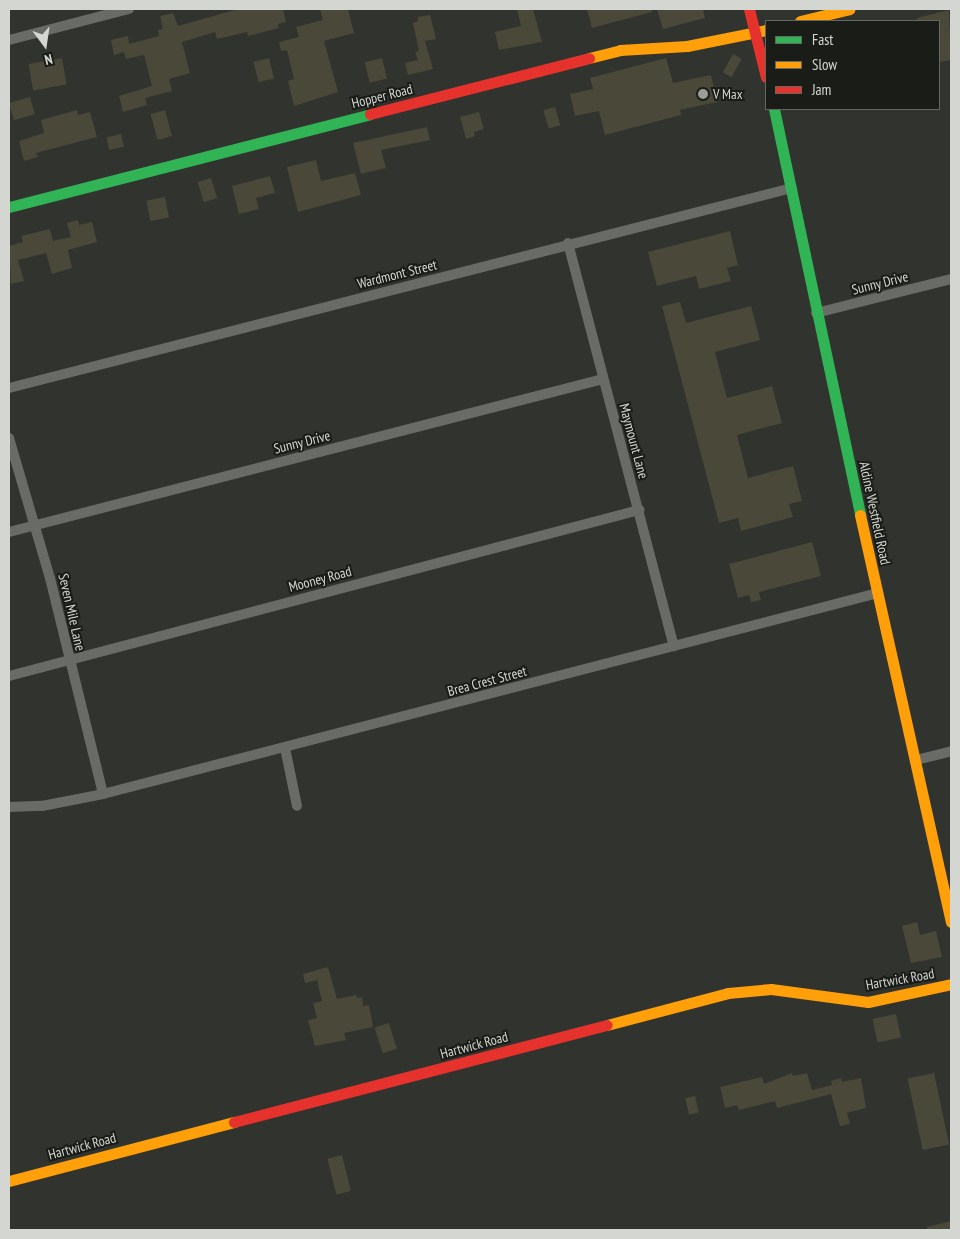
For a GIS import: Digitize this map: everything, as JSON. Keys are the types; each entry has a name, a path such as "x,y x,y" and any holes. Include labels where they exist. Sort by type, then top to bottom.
{"main road":[{"path":"749,9 765,72"},
{"path":"804,20 850,9"},
{"name":"Hopper Road","path":"9,207 620,50 687,46 765,30"},
{"name":"Aldine Westfield Road","path":"774,110 792,188 816,313 951,922"},
{"name":"Hartwick Road","path":"9,1181 728,993 771,989 868,1002 951,984"}],"street":[{"path":"9,40 129,9"},
{"name":"Wardmont Street","path":"9,388 568,243 792,188"},
{"name":"Maymount Lane","path":"568,243 674,646"},
{"name":"Sunny Drive","path":"816,313 951,279"},
{"name":"Sunny Drive","path":"9,532 603,379"},
{"name":"Seven Mile Lane","path":"9,438 34,525 103,794"},
{"name":"Mooney Road","path":"9,676 639,510"},
{"name":"Brea Crest Street","path":"9,807 42,806 103,794 878,593"},
{"path":"284,748 297,806"},
{"path":"916,760 951,752"}],"building":[{"path":"238,9 283,9 286,22 278,24 279,28 248,36 247,32 217,39 215,32 182,42 190,73 169,79 172,91 145,98 147,105 123,112 119,96 152,86 144,55 126,59 124,52 114,55 111,40 128,36 129,44 159,36 158,30 163,29 160,16 173,13 178,26"},
{"path":"320,9 348,9 354,33 324,41 338,92 294,106 288,81 294,79 287,50 281,51 279,42 299,37 296,27 323,20"},
{"path":"517,9 533,9 542,42 499,50 495,32 521,26"},
{"path":"587,9 651,9 652,12 592,28"},
{"path":"657,9 703,9 705,18 663,29"},
{"path":"949,10 951,60 940,62 940,20 917,20 917,18"},
{"path":"430,15 436,39 425,41 433,69 408,75 405,63 418,60 415,52 419,51 413,23 418,21 418,17"},
{"path":"733,54 742,59 732,77 723,72"},
{"path":"62,58 67,85 33,90 29,64"},
{"path":"269,58 274,78 259,82 253,62"},
{"path":"382,58 387,78 370,83 365,62"},
{"path":"666,58 673,83 711,75 717,102 680,110 681,115 605,135 599,111 575,116 570,94 593,89 590,78"},
{"path":"30,97 35,114 14,120 9,103"},
{"path":"555,107 560,125 549,129 543,110"},
{"path":"77,110 78,115 90,112 97,137 36,153 38,157 24,161 19,141 44,133 41,120"},
{"path":"165,110 172,136 157,140 151,114"},
{"path":"479,112 484,129 474,132 475,136 466,139 460,117"},
{"path":"427,127 430,140 381,150 386,168 361,174 353,143"},
{"path":"121,134 124,147 109,150 106,137"},
{"path":"316,160 321,181 355,173 361,195 298,212 287,167"},
{"path":"270,176 275,193 256,198 259,209 239,214 232,186"},
{"path":"211,178 217,198 204,202 198,182"},
{"path":"165,197 169,218 150,221 146,201"},
{"path":"78,220 79,225 92,222 97,242 68,250 72,268 52,274 46,253 18,260 24,281 11,284 9,246 23,242 21,236 50,229 53,241 71,237 67,223"},
{"path":"730,231 738,265 727,268 731,281 699,289 696,276 657,286 648,252"},
{"path":"680,302 686,323 751,306 760,340 715,352 727,398 772,386 782,423 737,435 748,478 793,466 802,501 789,504 793,517 741,531 738,518 719,523 662,306"},
{"path":"812,542 821,576 759,592 761,600 751,602 749,595 738,598 729,564"},
{"path":"917,922 920,935 936,931 942,957 911,963 902,926"},
{"path":"328,967 337,999 356,995 357,998 362,997 363,1006 369,1005 373,1027 344,1033 346,1040 315,1046 308,1020 317,1018 313,1003 322,1001 317,980 305,983 303,974"},
{"path":"896,1014 901,1037 878,1042 873,1019"},
{"path":"389,1023 397,1049 383,1053 375,1027"},
{"path":"792,1073 793,1076 807,1073 812,1090 832,1085 831,1081 841,1078 842,1082 861,1078 866,1108 847,1113 850,1124 840,1126 831,1094 777,1108 775,1101 739,1110 737,1105 725,1108 720,1087 762,1077 764,1084"},
{"path":"934,1073 949,1144 923,1150 908,1079"},
{"path":"695,1096 699,1113 689,1115 685,1098"},
{"path":"342,1155 351,1191 336,1195 327,1159"},
{"path":"951,1221 951,1230 927,1230 927,1227"}],"traffic: fast":[{"path":"774,110 860,515"},
{"path":"9,207 370,114"}],"traffic: slow":[{"path":"804,20 850,9"},
{"path":"589,58 620,50 687,46 765,30"},
{"path":"860,515 951,922"},
{"path":"607,1025 728,993 771,989 868,1002 951,984"},
{"path":"9,1181 234,1122"}],"traffic: jam":[{"path":"749,9 765,73"},
{"path":"370,114 589,58"},
{"path":"234,1122 607,1025"}],"place":[{"name":"V Max","path":"703,94"}]}
